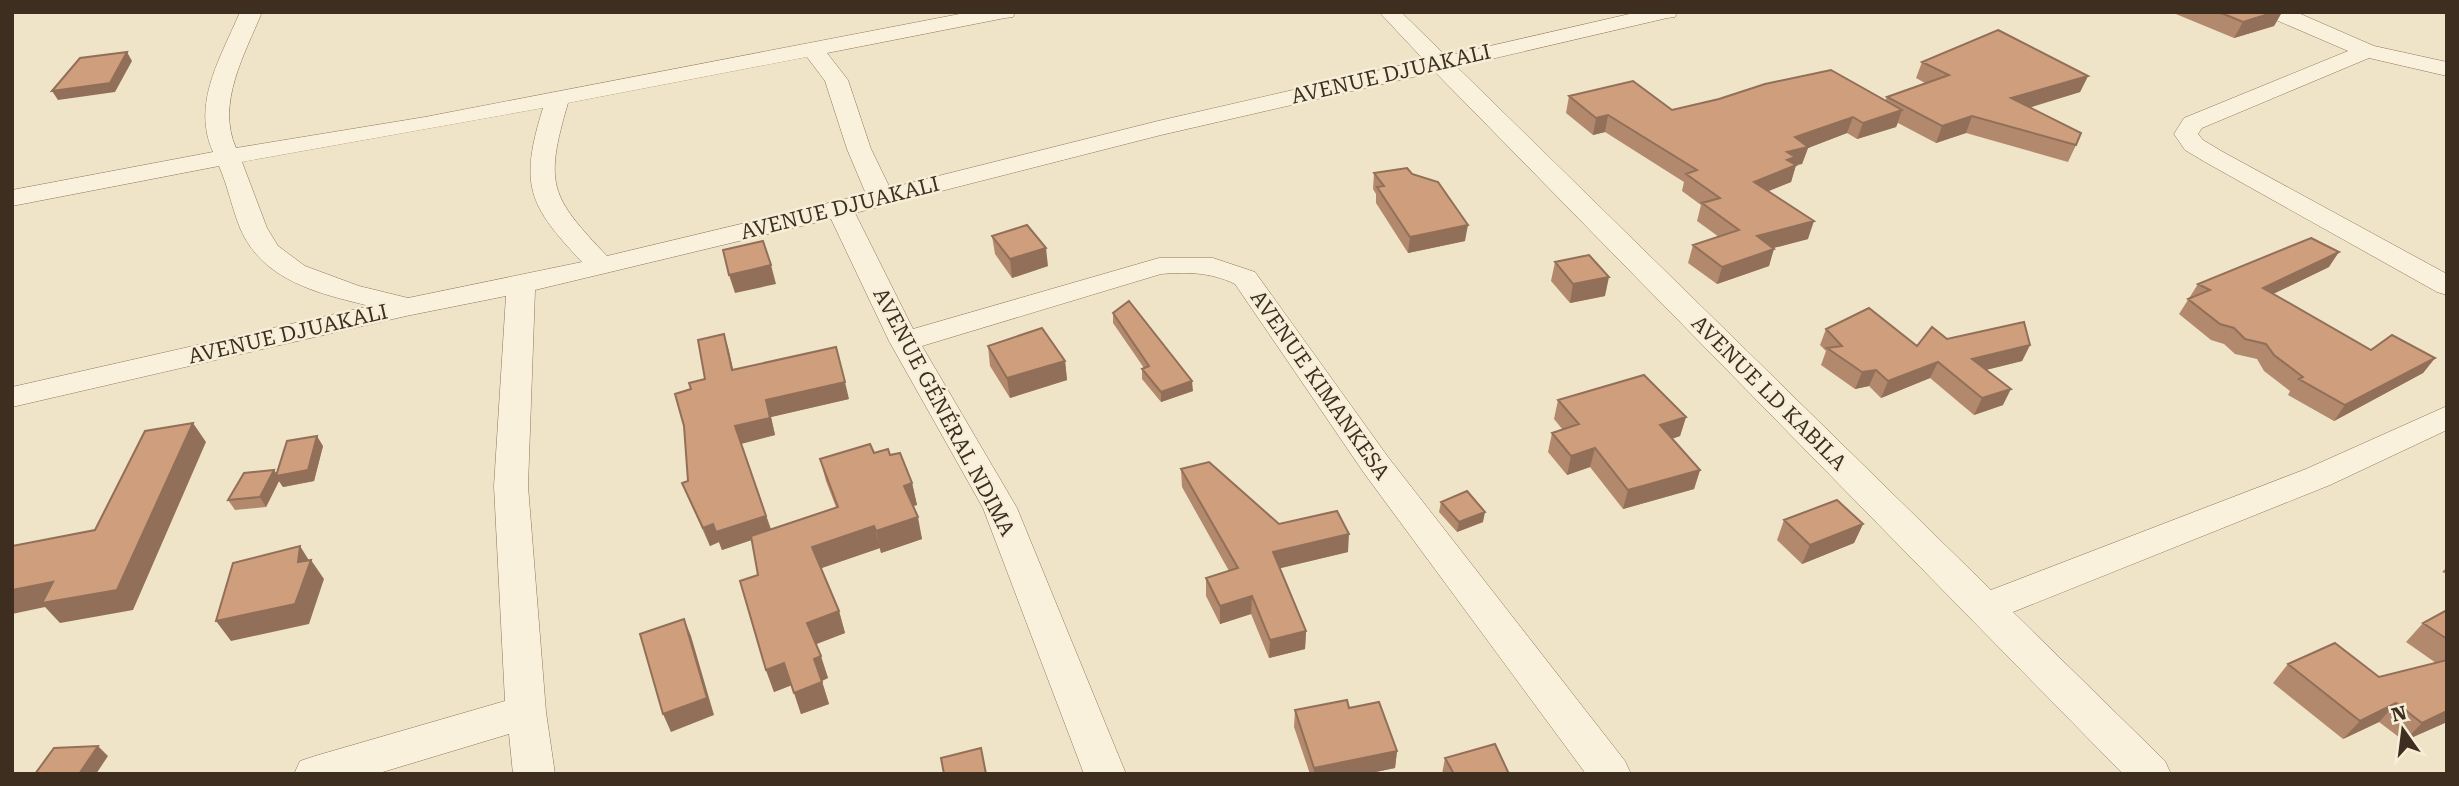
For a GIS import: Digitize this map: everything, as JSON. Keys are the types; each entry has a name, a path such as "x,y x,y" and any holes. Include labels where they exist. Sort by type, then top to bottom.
{"street":[{"path":"251,12 224,80 216,114 216,132 229,157 256,233 269,252 299,272 331,287 406,307"},
{"path":"12,198 229,157 372,134 1005,12"},
{"name":"AVENUE LD KABILA","path":"1389,12 2151,774"},
{"name":"AVENUE DJUAKALI","path":"12,397 406,307 521,285 840,209 1158,128 1667,12"},
{"path":"2277,12 2367,51 2447,69"},
{"path":"811,49 836,80 859,149 880,198"},
{"path":"2367,51 2193,123 2186,134 2194,145 2214,157 2447,286"},
{"path":"558,97 543,146 542,178 553,212 601,266"},
{"name":"AVENUE GÉNÉRAL NDIMA","path":"840,209 904,341 1000,508 1105,774"},
{"name":"AVENUE KIMANKESA","path":"904,341 1159,266 1201,263 1224,267 1245,278 1376,465 1610,774"},
{"path":"521,285 511,486 526,712 534,774"},
{"path":"1985,608 2318,477 2447,417"},
{"path":"315,774 526,712"}],"building":[{"path":"2219,12 2275,12 2243,22"},
{"path":"1998,30 2088,76 2011,98 2081,133 2076,145 1972,116 1942,126 1887,97 1949,75 1922,62"},
{"path":"127,52 110,83 52,91 80,58"},
{"path":"1831,70 1902,110 1863,123 1853,117 1795,137 1808,147 1787,152 1795,157 1787,160 1796,165 1754,182 1814,221 1757,236 1774,249 1722,267 1693,245 1739,230 1702,203 1720,198 1686,174 1697,170 1608,115 1596,118 1569,96 1633,81 1672,110 1765,84"},
{"path":"1407,168 1412,174 1438,182 1468,225 1410,237 1377,187 1384,186 1374,173"},
{"path":"1027,225 1046,248 1010,259 992,236"},
{"path":"2311,238 2339,252 2263,288 2371,350 2392,335 2435,358 2345,405 2299,379 2303,377 2274,355 2266,344 2245,339 2234,328 2220,324 2188,299 2210,290 2198,284"},
{"path":"763,241 771,265 729,275 723,250"},
{"path":"1589,255 1609,277 1573,284 1555,262"},
{"path":"1129,301 1192,381 1161,392 1142,369 1149,366 1113,313"},
{"path":"1869,308 1917,346 1932,327 1947,339 2024,322 2030,345 1972,359 2011,389 1982,398 1938,362 1888,381 1876,370 1862,372 1827,348 1842,346 1826,329"},
{"path":"1042,328 1065,361 1007,378 988,346"},
{"path":"724,334 732,370 836,347 845,382 766,400 770,418 735,426 766,516 716,532 713,524 703,528 682,483 688,481 684,426 675,394 691,389 689,383 705,379 698,340"},
{"path":"1644,375 1686,417 1660,425 1700,470 1628,490 1595,448 1571,456 1552,433 1579,424 1558,400"},
{"path":"193,423 117,590 42,603 53,582 12,590 12,546 95,530 145,431"},
{"path":"317,436 308,470 276,476 287,441"},
{"path":"870,444 874,453 888,449 890,455 900,453 912,483 904,486 918,517 876,531 874,526 812,547 839,611 807,623 821,656 814,659 822,682 794,693 784,663 766,670 740,581 758,575 751,536 838,507 820,459"},
{"path":"1209,462 1279,524 1337,511 1349,534 1273,552 1306,631 1270,640 1252,596 1220,606 1206,578 1238,568 1181,469"},
{"path":"274,470 260,497 228,500 244,473"},
{"path":"1467,491 1485,512 1459,522 1441,502"},
{"path":"1837,500 1863,524 1810,545 1784,520"},
{"path":"300,546 298,562 311,560 295,604 216,621 233,563"},
{"path":"2447,610 2447,639 2423,623"},
{"path":"684,619 707,698 663,714 640,634"},
{"path":"2335,643 2379,677 2447,660 2447,711 2422,723 2396,703 2360,721 2288,664"},
{"path":"1347,700 1349,708 1379,702 1397,751 1314,768 1295,710"},
{"path":"1495,744 1509,774 1454,774 1445,758"},
{"path":"98,746 79,774 35,774 54,748"},
{"path":"981,748 986,774 944,774 941,758"}]}
